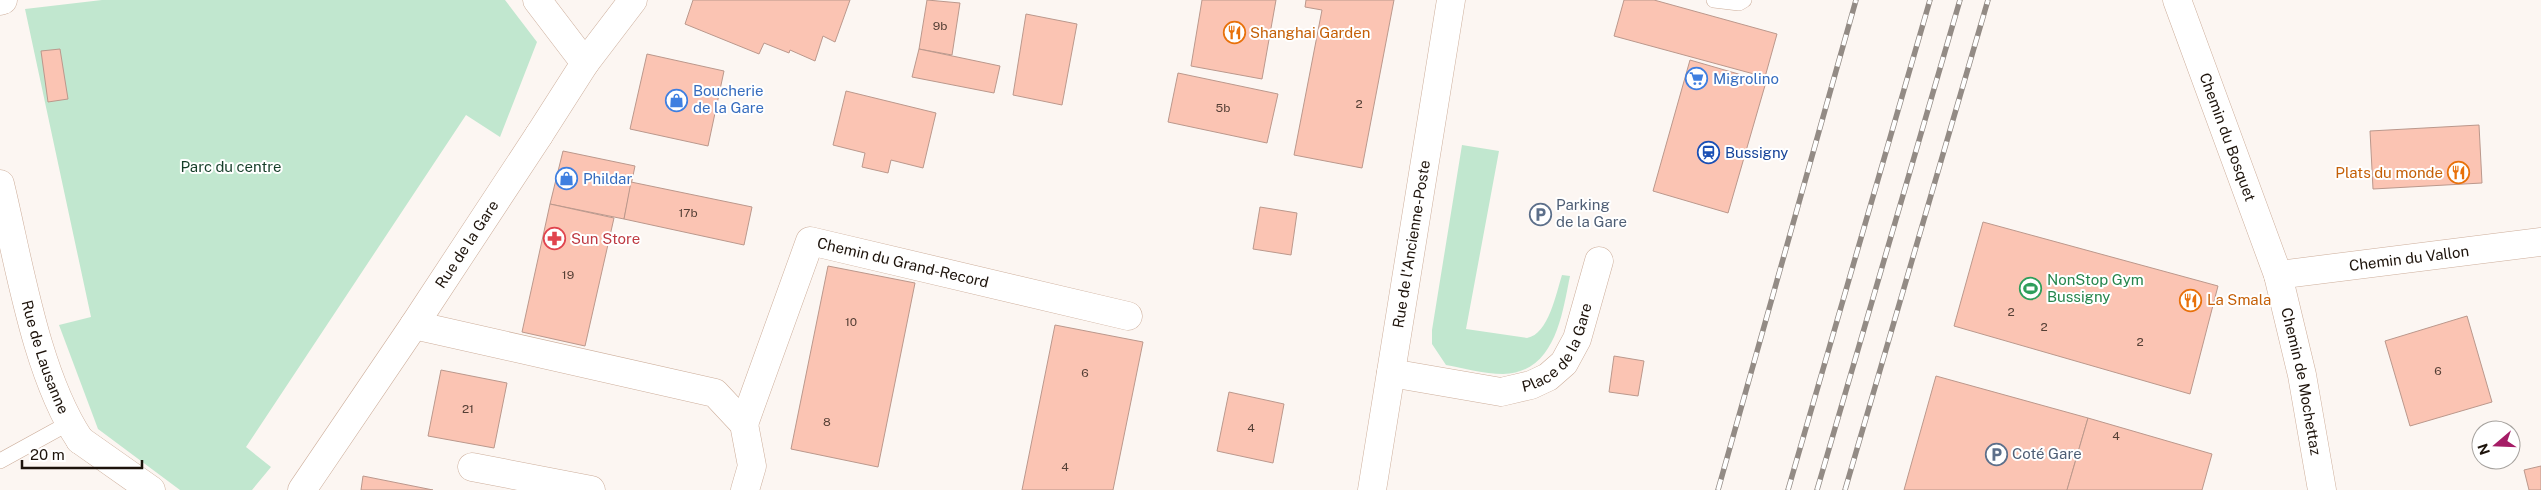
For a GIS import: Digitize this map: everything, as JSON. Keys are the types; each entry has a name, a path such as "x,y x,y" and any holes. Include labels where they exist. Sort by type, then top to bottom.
{"street":[{"path":"537,0 585,63"},
{"name":"Rue de la Gare","path":"302,490 414,325 585,63 633,0"},
{"name":"Rue de l'Ancienne-Poste","path":"1372,490 1451,0"},
{"name":"Chemin du Bosquet","path":"2178,0 2278,275"},
{"name":"Rue de Lausanne","path":"0,184 40,351 75,432"},
{"name":"Chemin du Grand-Record","path":"744,424 810,241 1128,316"},
{"name":"Chemin du Vallon","path":"2278,275 2541,242"},
{"name":"Place de la Gare","path":"1390,373 1501,392 1524,387 1548,377 1564,363 1577,339 1599,260"},
{"name":"Chemin de Mochettaz","path":"2278,275 2302,375 2322,490"},
{"path":"414,325 716,393 744,424 752,466 745,490"},
{"path":"75,432 151,490"},
{"path":"472,467 591,490"}],"lane":[{"path":"1714,0 1739,2 1744,0"},
{"path":"0,461 75,432"}],"green space":[{"name":"Parc du centre","path":"102,0 505,0 537,42 500,137 466,115 246,447 271,467 252,490 180,490 98,429 59,325 91,317 25,9"},
{"path":"1462,145 1499,151 1466,329 1527,338 1535,335 1546,321 1562,275 1570,276 1559,324 1553,339 1545,353 1534,364 1520,371 1496,374 1446,365 1432,344 1432,330"}],"building":[{"path":"693,0 850,0 835,42 823,36 815,61 790,50 789,53 764,43 759,54 685,24"},
{"path":"927,0 960,3 952,55 919,49"},
{"name":"Shanghai Garden","path":"1202,0 1276,0 1262,79 1191,66"},
{"path":"1306,0 1394,0 1362,168 1294,155 1322,10 1305,7"},
{"path":"1624,0 1654,0 1777,34 1765,77 1614,36"},
{"path":"1026,14 1077,24 1062,105 1013,95"},
{"path":"60,49 68,99 48,102 41,51"},
{"path":"919,49 1000,66 994,93 912,77"},
{"name":"Boucherie de la Gare","path":"647,54 724,71 708,146 630,129"},
{"path":"1690,60 1766,82 1728,213 1653,191"},
{"path":"1178,73 1278,94 1267,143 1168,122"},
{"path":"846,91 936,113 923,168 891,160 888,173 862,167 865,153 833,145"},
{"path":"2479,125 2482,183 2373,189 2370,131"},
{"path":"563,151 635,166 624,219 550,204"},
{"path":"631,182 752,207 744,245 624,219"},
{"path":"550,204 614,218 585,346 522,332"},
{"path":"1260,207 1297,213 1291,255 1253,249"},
{"path":"1983,222 2218,286 2190,394 1954,326"},
{"path":"828,266 915,283 878,467 791,449"},
{"path":"2467,316 2492,402 2410,426 2385,341"},
{"path":"1055,325 1143,342 1113,490 1022,490"},
{"path":"1614,356 1644,361 1638,396 1609,392"},
{"path":"441,370 507,383 494,448 428,436"},
{"name":"Coté Gare","path":"1936,376 2088,418 2067,490 1904,490"},
{"path":"1229,392 1284,404 1273,463 1217,451"},
{"path":"2088,418 2212,454 2202,490 2067,490"},
{"path":"2541,466 2541,490 2529,490 2524,470"},
{"path":"363,476 433,490 361,490"}],"railway":[{"path":"1718,490 1856,0"},
{"path":"1788,490 1930,0"},
{"path":"1817,490 1960,0"},
{"path":"1845,490 1988,0"}],"place":[{"name":"Shanghai Garden","path":"1234,33"},
{"name":"Migrolino","path":"1697,79"},
{"name":"Boucherie de la Gare","path":"677,100"},
{"name":"Bussigny","path":"1709,153"},
{"name":"Plats du monde","path":"2459,173"},
{"name":"Phildar","path":"567,179"},
{"name":"Parking de la Gare","path":"1540,214"},
{"name":"Sun Store","path":"555,239"},
{"name":"NonStop Gym Bussigny","path":"2031,289"},
{"name":"La Smala","path":"2191,300"},
{"name":"Coté Gare","path":"1996,454"}]}
